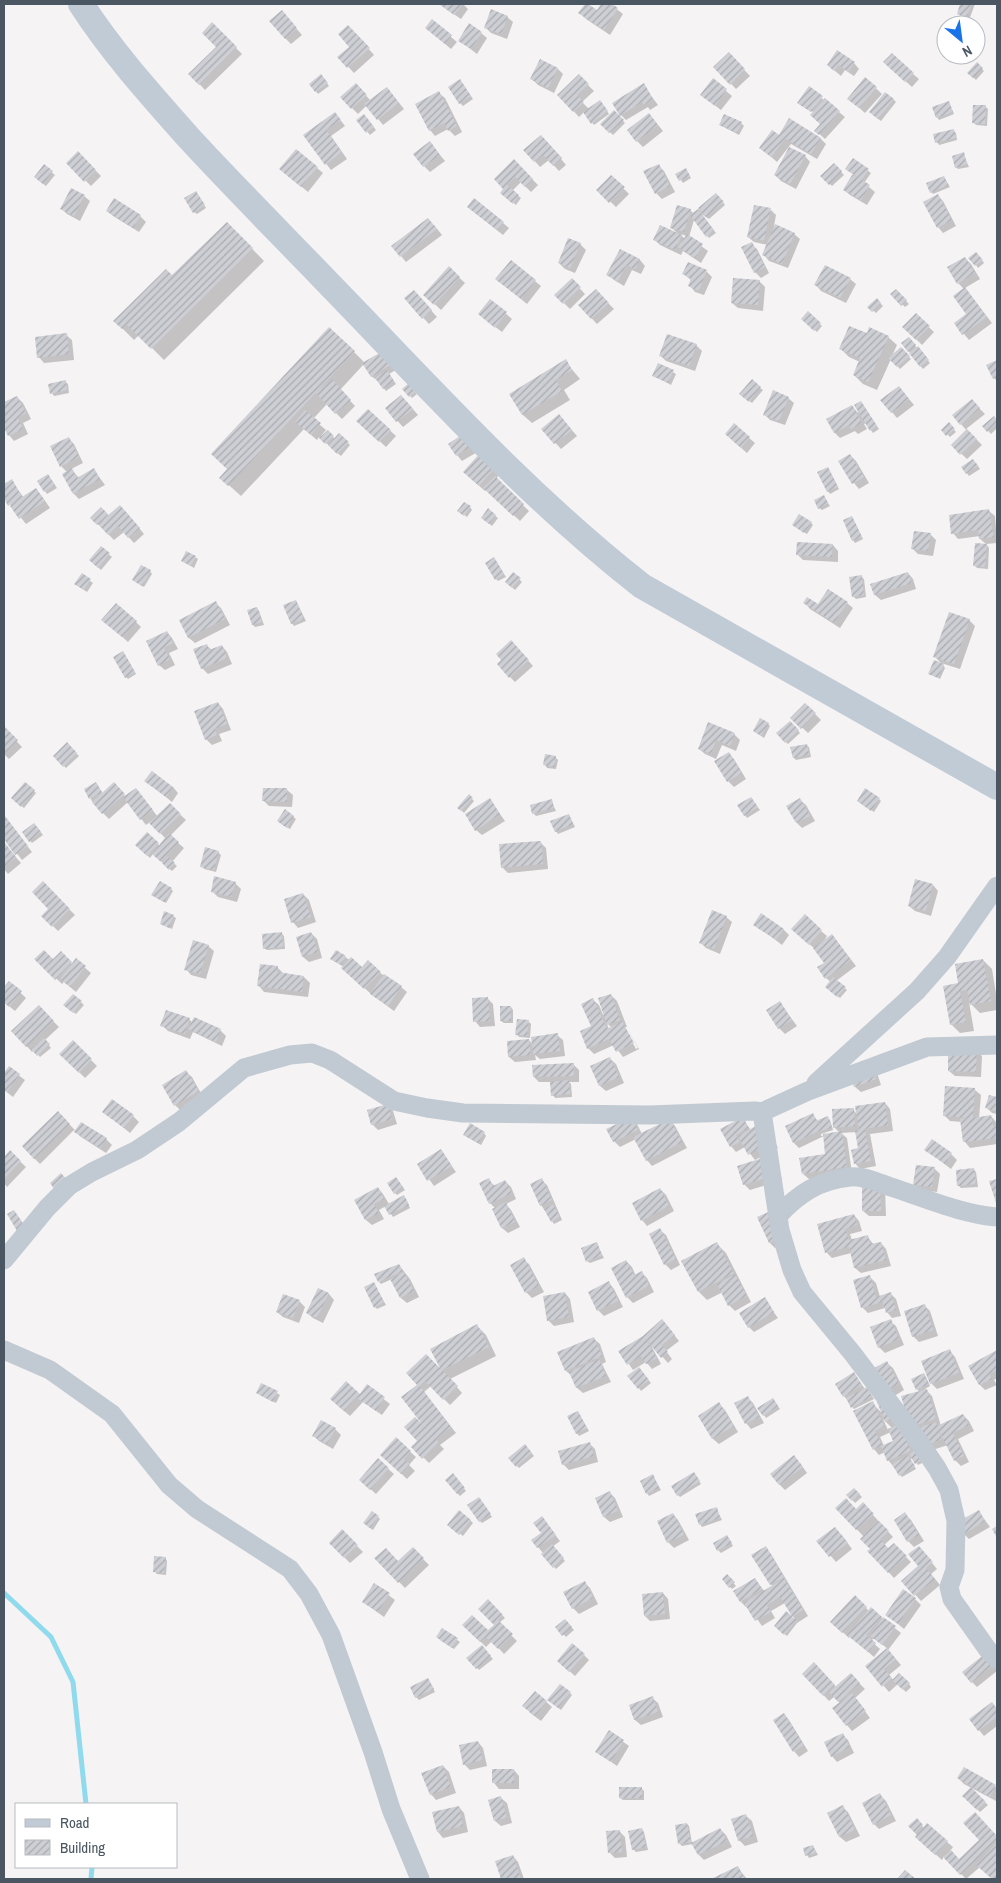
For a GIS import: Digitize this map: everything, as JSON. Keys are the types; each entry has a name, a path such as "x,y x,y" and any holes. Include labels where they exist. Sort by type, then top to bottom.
{"main road":[{"path":"81,4 121,61 226,178 536,496 602,554 642,586 997,787"}],"street":[{"path":"808,1091 918,991 947,957 997,886"},
{"path":"4,1260 47,1208 69,1186 92,1172 137,1150 179,1122 244,1068 290,1055 312,1053 330,1060 394,1101 427,1108 462,1113 650,1115 762,1112 808,1091 927,1047 997,1045"},
{"path":"762,1112 780,1230 792,1270 802,1292 853,1354 917,1440 949,1490 956,1521 956,1570 949,1587 952,1599 988,1650 997,1659"},
{"path":"778,1216 799,1195 831,1180 852,1176 978,1215 997,1217"},
{"path":"4,1350 50,1370 112,1414 169,1485 197,1509 290,1569 304,1588 330,1635 373,1752 391,1809 420,1879"}],"building":[{"path":"439,4 463,4 454,15"},
{"path":"585,4 597,10 601,4 612,4 618,8 604,30 578,13"},
{"path":"960,4 972,4 967,15 957,14"},
{"path":"491,9 508,16 501,34 484,28"},
{"path":"282,10 297,28 285,39 269,21"},
{"path":"432,19 452,35 445,44 425,28"},
{"path":"212,22 237,47 199,85 188,74 216,47 202,33"},
{"path":"469,23 482,32 471,49 458,41"},
{"path":"348,25 370,48 347,68 337,57 349,47 338,34"},
{"path":"837,50 855,62 848,72 839,65 834,71 827,65"},
{"path":"729,52 745,69 730,85 713,67"},
{"path":"892,53 914,73 905,82 883,62"},
{"path":"540,59 558,68 548,88 530,79"},
{"path":"974,65 980,65 983,68 973,78 967,73"},
{"path":"321,74 328,83 315,92 309,84"},
{"path":"579,74 589,84 577,95 584,102 573,112 557,95"},
{"path":"865,77 877,87 859,108 847,99"},
{"path":"713,78 727,89 715,106 700,95"},
{"path":"460,79 471,96 459,104 448,87"},
{"path":"356,83 367,95 351,109 340,97"},
{"path":"644,83 653,99 644,105 642,102 620,116 612,103"},
{"path":"809,86 823,96 811,112 797,103"},
{"path":"387,87 399,103 377,120 364,104"},
{"path":"439,91 457,126 448,131 444,123 429,131 415,104"},
{"path":"885,92 894,99 878,119 869,112"},
{"path":"825,98 840,111 819,135 814,131 820,124 810,115"},
{"path":"600,100 608,111 591,124 583,112"},
{"path":"949,101 953,112 936,118 932,107"},
{"path":"973,105 986,105 985,124 972,123"},
{"path":"614,110 624,120 609,133 600,124"},
{"path":"335,112 341,120 326,130 342,152 325,165 303,135"},
{"path":"649,113 658,125 636,142 627,130"},
{"path":"364,114 374,127 366,133 356,120"},
{"path":"724,114 742,122 737,133 719,125"},
{"path":"789,118 821,138 811,154 779,135"},
{"path":"954,129 956,138 935,143 933,134"},
{"path":"772,130 785,139 771,157 759,148"},
{"path":"541,135 562,158 553,166 543,155 534,162 523,150"},
{"path":"430,141 440,155 423,167 413,154"},
{"path":"789,147 806,155 790,184 774,175"},
{"path":"296,149 318,167 301,187 279,169"},
{"path":"78,151 96,170 84,182 66,163"},
{"path":"964,152 967,164 955,168 952,156"},
{"path":"853,158 869,169 862,180 870,185 861,200 843,190 852,175 857,177 845,169"},
{"path":"514,159 533,179 525,187 515,177 507,185 519,195 513,204 500,193 503,189 494,179"},
{"path":"834,163 842,171 829,185 820,176"},
{"path":"44,164 53,171 43,184 34,177"},
{"path":"659,164 670,186 655,194 643,171"},
{"path":"686,168 690,176 679,181 675,174"},
{"path":"611,175 625,187 609,203 596,190"},
{"path":"944,176 948,185 930,193 926,183"},
{"path":"71,188 85,195 74,216 60,209"},
{"path":"196,191 205,205 193,213 184,198"},
{"path":"716,193 724,202 706,217 698,208"},
{"path":"938,194 952,220 937,228 923,202"},
{"path":"114,198 141,215 133,228 106,211"},
{"path":"474,198 504,222 497,230 467,207"},
{"path":"677,205 691,209 684,232 670,228"},
{"path":"754,205 771,208 764,241 747,237"},
{"path":"698,209 714,230 706,237 690,215"},
{"path":"428,218 437,229 400,257 391,246"},
{"path":"227,222 253,248 151,349 127,325 122,329 113,321 166,269 172,275"},
{"path":"775,224 795,233 782,264 762,255"},
{"path":"660,225 682,235 675,250 653,240"},
{"path":"687,234 703,244 695,258 678,247"},
{"path":"568,238 581,243 570,268 558,263"},
{"path":"752,242 765,267 754,273 741,247"},
{"path":"620,249 640,259 635,269 626,265 618,281 606,275"},
{"path":"976,252 983,260 975,266 968,258"},
{"path":"965,257 975,273 957,284 947,267"},
{"path":"511,260 536,280 521,299 495,279"},
{"path":"688,262 707,270 699,291 688,286 691,278 682,274"},
{"path":"825,265 851,278 840,298 814,285"},
{"path":"449,266 460,277 434,305 423,295"},
{"path":"572,278 581,287 563,304 554,295"},
{"path":"733,278 760,280 758,305 731,303"},
{"path":"965,287 987,317 962,335 954,323 966,314 953,296"},
{"path":"596,289 609,303 591,319 578,305"},
{"path":"896,289 907,300 901,306 890,294"},
{"path":"414,290 432,310 422,319 404,298"},
{"path":"877,298 881,303 872,312 867,307"},
{"path":"490,299 507,312 495,328 478,314"},
{"path":"808,311 821,323 814,331 801,319"},
{"path":"916,313 930,326 916,340 902,327"},
{"path":"849,326 867,333 869,327 889,336 868,382 853,375 860,358 839,349"},
{"path":"329,327 355,351 228,486 219,478 227,469 211,454"},
{"path":"67,333 69,354 37,358 35,337"},
{"path":"667,334 697,344 689,366 659,356"},
{"path":"909,337 916,345 908,352 901,343"},
{"path":"918,346 929,360 920,367 909,353"},
{"path":"901,347 910,356 897,367 888,358"},
{"path":"383,351 392,364 371,377 362,363"},
{"path":"566,359 572,370 556,380 562,391 522,415 509,394"},
{"path":"997,360 997,377 993,379 986,365"},
{"path":"658,363 674,370 668,383 652,376"},
{"path":"387,370 394,381 383,389 375,378"},
{"path":"332,379 351,400 335,414 316,393"},
{"path":"752,379 761,387 749,402 739,394"},
{"path":"66,380 67,390 50,394 48,384"},
{"path":"409,383 416,391 409,397 402,389"},
{"path":"899,386 909,399 891,413 880,400"},
{"path":"773,390 789,397 779,421 763,415"},
{"path":"401,395 413,409 396,422 385,408"},
{"path":"17,396 26,413 18,418 23,429 8,436 4,428 4,402"},
{"path":"972,399 980,408 960,425 952,415"},
{"path":"861,401 877,426 870,431 854,405"},
{"path":"852,405 862,423 851,429 849,425 834,433 826,419"},
{"path":"368,409 391,430 379,442 356,421"},
{"path":"305,410 321,423 311,435 295,422"},
{"path":"559,414 572,430 554,444 541,429"},
{"path":"994,416 997,423 987,432 982,426"},
{"path":"949,422 955,429 946,436 941,430"},
{"path":"734,423 750,437 741,448 725,434"},
{"path":"967,429 977,439 960,455 951,445"},
{"path":"328,430 334,436 325,444 319,438"},
{"path":"466,432 474,444 456,456 448,444"},
{"path":"339,433 349,442 337,454 328,445"},
{"path":"69,437 79,457 60,467 50,446"},
{"path":"480,453 496,467 479,486 463,472"},
{"path":"850,454 864,477 852,484 838,461"},
{"path":"973,459 978,466 966,474 961,467"},
{"path":"828,467 838,487 827,492 817,472"},
{"path":"72,468 77,478 94,468 100,479 73,494 62,474"},
{"path":"48,474 55,485 44,492 37,481"},
{"path":"495,476 524,504 513,516 483,488"},
{"path":"12,479 22,497 36,488 45,501 19,519 10,506 19,500 8,506 4,498 4,484"},
{"path":"824,495 828,503 818,509 814,500"},
{"path":"464,502 471,506 464,516 457,511"},
{"path":"120,505 140,528 128,538 118,526 108,535 98,524"},
{"path":"101,507 108,514 97,525 90,518"},
{"path":"488,508 496,515 489,524 481,518"},
{"path":"989,509 994,537 979,539 978,530 951,534 949,515"},
{"path":"799,514 812,522 804,533 792,525"},
{"path":"852,516 862,537 852,541 843,520"},
{"path":"914,531 931,533 928,551 911,549"},
{"path":"797,542 833,544 832,557 796,555"},
{"path":"975,543 987,544 985,567 973,566"},
{"path":"101,546 110,553 98,568 89,560"},
{"path":"186,551 196,556 191,566 181,561"},
{"path":"494,557 504,574 495,580 485,563"},
{"path":"141,565 151,570 142,586 132,580"},
{"path":"513,572 521,578 512,588 505,582"},
{"path":"908,572 912,583 874,595 870,584"},
{"path":"82,573 91,579 84,590 74,584"},
{"path":"862,575 864,595 852,597 849,577"},
{"path":"828,589 848,602 834,623 803,603 807,597 818,604"},
{"path":"296,600 304,619 291,624 283,605"},
{"path":"216,601 225,619 188,638 179,620"},
{"path":"116,603 137,621 122,637 101,620"},
{"path":"257,607 262,622 252,625 247,610"},
{"path":"949,612 970,619 954,664 933,657"},
{"path":"167,631 173,643 164,648 170,659 158,666 146,641"},
{"path":"511,640 529,660 509,678 497,664 501,660 496,654"},
{"path":"207,644 209,650 222,645 227,658 201,669 193,649"},
{"path":"123,651 135,672 125,678 113,657"},
{"path":"934,660 944,664 938,678 928,674"},
{"path":"218,702 227,724 215,729 217,735 205,740 194,711"},
{"path":"805,703 816,713 801,729 790,718"},
{"path":"760,718 769,723 761,736 753,731"},
{"path":"790,721 799,730 785,743 776,733"},
{"path":"708,722 735,733 730,746 716,740 711,754 698,749"},
{"path":"4,726 18,740 4,754"},
{"path":"67,742 77,753 63,767 53,756"},
{"path":"807,744 809,755 793,758 790,747"},
{"path":"729,752 742,773 727,782 714,761"},
{"path":"545,754 556,756 554,767 543,765"},
{"path":"152,771 173,787 166,797 144,781"},
{"path":"25,782 35,790 21,807 11,798"},
{"path":"96,782 102,792 89,799 84,789"},
{"path":"114,782 125,794 102,814 92,802"},
{"path":"136,788 153,810 140,820 123,797"},
{"path":"263,788 287,788 287,802 262,801"},
{"path":"865,788 880,798 871,811 857,801"},
{"path":"469,794 473,798 461,811 457,808"},
{"path":"751,797 758,807 744,816 737,805"},
{"path":"490,798 500,814 475,831 465,814"},
{"path":"800,798 810,816 796,823 786,806"},
{"path":"552,799 554,808 532,814 530,805"},
{"path":"170,803 181,814 160,834 149,823"},
{"path":"285,809 294,816 287,828 277,821"},
{"path":"569,814 573,824 555,832 550,821"},
{"path":"5,816 28,846 15,855 4,839"},
{"path":"34,823 41,832 29,842 22,832"},
{"path":"147,832 159,843 147,856 135,845"},
{"path":"169,833 179,842 161,862 152,854"},
{"path":"541,841 543,864 501,868 499,844"},
{"path":"4,842 16,857 4,867"},
{"path":"205,847 219,851 214,870 200,867"},
{"path":"168,856 175,863 169,870 162,863"},
{"path":"214,876 236,882 231,897 211,892"},
{"path":"915,879 933,884 926,911 908,906"},
{"path":"43,881 70,909 52,927 41,916 48,909 32,892"},
{"path":"160,881 172,888 164,902 151,895"},
{"path":"303,893 311,917 291,923 284,899"},
{"path":"712,910 727,916 714,949 699,943"},
{"path":"164,911 174,915 169,928 160,924"},
{"path":"761,913 784,929 776,940 753,925"},
{"path":"805,914 822,930 809,945 791,929"},
{"path":"282,932 283,947 263,949 262,934"},
{"path":"311,932 318,952 302,957 296,937"},
{"path":"832,934 851,960 825,979 817,967 824,963 813,948"},
{"path":"193,940 209,945 200,974 184,970"},
{"path":"44,950 53,959 61,951 72,962 55,980 34,959"},
{"path":"336,950 346,956 341,965 330,959"},
{"path":"351,957 362,967 368,960 381,972 364,989 341,968"},
{"path":"76,958 86,966 70,987 60,979"},
{"path":"983,959 991,1001 970,1005 967,990 960,991 966,1022 950,1025 943,986 958,983 955,964"},
{"path":"260,964 278,966 277,972 304,976 302,992 257,986"},
{"path":"384,974 402,986 388,1006 370,994"},
{"path":"833,977 846,987 837,997 825,987"},
{"path":"9,981 22,991 9,1007 4,1002 4,987"},
{"path":"73,994 82,1001 73,1013 63,1005"},
{"path":"611,994 620,1020 607,1025 598,998"},
{"path":"488,997 490,1021 473,1022 472,998"},
{"path":"593,998 607,1029 622,1021 634,1043 616,1052 609,1039 587,1049 580,1031 591,1026 581,1004"},
{"path":"780,1001 792,1020 778,1029 766,1010"},
{"path":"39,1005 54,1021 26,1047 11,1031"},
{"path":"500,1006 511,1006 511,1021 500,1021"},
{"path":"166,1010 190,1018 185,1034 160,1026"},
{"path":"194,1017 221,1029 216,1042 188,1029"},
{"path":"517,1019 529,1020 527,1036 515,1035"},
{"path":"558,1033 560,1051 533,1054 531,1037"},
{"path":"44,1038 50,1044 37,1056 31,1049"},
{"path":"529,1039 531,1055 508,1057 507,1041"},
{"path":"73,1040 92,1059 79,1073 59,1054"},
{"path":"948,1048 977,1049 976,1072 948,1071"},
{"path":"610,1057 619,1077 599,1086 590,1066"},
{"path":"869,1059 876,1079 854,1087 847,1067"},
{"path":"574,1063 574,1076 533,1077 532,1065"},
{"path":"9,1066 20,1074 7,1092 4,1090 4,1073"},
{"path":"186,1070 199,1091 174,1106 162,1085"},
{"path":"569,1080 570,1094 551,1096 550,1082"},
{"path":"945,1086 975,1088 973,1118 991,1115 993,1126 997,1125 997,1138 963,1142 960,1119 968,1118 943,1116"},
{"path":"989,1095 997,1097 997,1111 985,1108"},
{"path":"112,1099 134,1115 124,1128 102,1112"},
{"path":"885,1102 888,1125 865,1129 871,1161 854,1164 851,1150 858,1148 855,1131 859,1130 855,1106"},
{"path":"388,1104 392,1119 371,1125 367,1110"},
{"path":"854,1108 855,1126 833,1128 832,1109"},
{"path":"58,1111 70,1124 34,1159 22,1146"},
{"path":"813,1113 821,1130 793,1143 785,1126"},
{"path":"828,1116 832,1128 821,1131 818,1120"},
{"path":"632,1117 638,1130 613,1142 606,1129"},
{"path":"743,1117 749,1128 736,1135 740,1142 730,1147 720,1129"},
{"path":"670,1119 682,1142 646,1161 633,1137"},
{"path":"81,1122 107,1138 100,1148 74,1132"},
{"path":"763,1122 773,1142 748,1155 738,1136"},
{"path":"470,1123 485,1132 478,1143 463,1135"},
{"path":"842,1131 847,1167 802,1174 799,1158 825,1154 823,1134"},
{"path":"932,1139 952,1153 945,1164 924,1150"},
{"path":"441,1149 452,1166 427,1181 417,1164"},
{"path":"10,1150 21,1161 4,1179 4,1157"},
{"path":"772,1155 778,1174 743,1185 737,1166"},
{"path":"916,1165 935,1167 932,1187 913,1185"},
{"path":"974,1168 976,1184 957,1186 956,1170"},
{"path":"61,1173 67,1180 55,1190 50,1183"},
{"path":"396,1177 403,1187 394,1194 387,1183"},
{"path":"489,1178 493,1186 505,1180 512,1193 489,1204 479,1183"},
{"path":"542,1178 552,1200 540,1206 530,1184"},
{"path":"997,1179 997,1206 989,1181"},
{"path":"880,1181 881,1211 862,1211 862,1182"},
{"path":"378,1187 384,1199 374,1204 379,1213 365,1220 354,1200"},
{"path":"660,1188 669,1206 641,1221 632,1203"},
{"path":"404,1195 409,1205 389,1215 384,1206"},
{"path":"506,1202 515,1222 501,1228 492,1209"},
{"path":"553,1204 560,1217 551,1222 544,1209"},
{"path":"778,1208 782,1237 769,1243 757,1217"},
{"path":"14,1210 25,1226 17,1231 7,1214"},
{"path":"854,1214 857,1225 845,1229 849,1240 868,1235 870,1244 881,1242 886,1260 854,1268 849,1247 825,1253 817,1224"},
{"path":"660,1228 676,1259 664,1265 649,1234"},
{"path":"597,1242 602,1255 586,1262 581,1248"},
{"path":"717,1242 734,1273 698,1292 681,1261"},
{"path":"524,1257 539,1286 525,1293 510,1265"},
{"path":"626,1260 634,1275 642,1271 649,1286 626,1298 611,1268"},
{"path":"399,1264 403,1271 378,1282 374,1274"},
{"path":"404,1272 414,1291 400,1298 390,1279"},
{"path":"735,1274 747,1296 728,1306 717,1284"},
{"path":"870,1275 876,1297 891,1292 896,1310 886,1313 883,1302 861,1308 853,1280"},
{"path":"609,1281 618,1301 597,1311 588,1292"},
{"path":"374,1282 384,1302 374,1308 364,1287"},
{"path":"318,1288 329,1293 317,1318 306,1313"},
{"path":"565,1292 569,1317 547,1321 543,1296"},
{"path":"283,1294 300,1300 293,1318 276,1312"},
{"path":"765,1297 774,1312 748,1328 739,1313"},
{"path":"925,1304 933,1330 912,1337 904,1311"},
{"path":"662,1319 675,1335 662,1345 668,1352 661,1358 646,1339 657,1358 646,1364 641,1356 627,1365 618,1351 643,1336"},
{"path":"891,1319 899,1339 878,1348 870,1327"},
{"path":"477,1324 489,1347 442,1370 458,1386 443,1400 425,1381 420,1386 451,1427 436,1439 439,1443 422,1459 411,1447 417,1441 404,1427 415,1417 422,1424 401,1397 417,1385 406,1373 426,1354 440,1368 430,1349"},
{"path":"594,1337 602,1356 565,1371 557,1352"},
{"path":"950,1349 959,1373 930,1384 921,1361"},
{"path":"997,1350 997,1370 989,1374 992,1379 979,1385 968,1366"},
{"path":"599,1359 606,1376 576,1388 569,1372"},
{"path":"887,1361 899,1384 879,1395 867,1372"},
{"path":"639,1367 649,1380 638,1389 627,1376"},
{"path":"854,1372 862,1385 843,1397 835,1384"},
{"path":"924,1373 929,1384 916,1390 911,1379"},
{"path":"346,1381 360,1394 344,1411 330,1399"},
{"path":"261,1383 278,1391 273,1402 256,1393"},
{"path":"367,1384 385,1397 376,1411 357,1398"},
{"path":"867,1387 872,1397 851,1408 846,1398"},
{"path":"927,1389 936,1419 910,1427 901,1396"},
{"path":"748,1396 759,1417 745,1424 734,1403"},
{"path":"891,1396 900,1416 885,1422 877,1402"},
{"path":"773,1398 778,1406 763,1416 757,1408"},
{"path":"873,1401 884,1426 875,1431 882,1445 873,1450 853,1411"},
{"path":"719,1402 734,1426 712,1439 698,1416"},
{"path":"578,1411 587,1428 576,1434 567,1416"},
{"path":"963,1414 969,1425 953,1433 964,1456 954,1461 938,1428 942,1439 913,1450 907,1432 936,1422 937,1426"},
{"path":"321,1420 336,1428 327,1444 312,1436"},
{"path":"899,1424 911,1451 887,1461 881,1446 893,1441 888,1429"},
{"path":"396,1437 411,1451 404,1459 410,1464 401,1474 380,1455"},
{"path":"590,1442 594,1456 562,1465 558,1451"},
{"path":"525,1444 532,1453 516,1467 508,1458"},
{"path":"917,1449 923,1459 915,1464 909,1454"},
{"path":"794,1455 803,1467 779,1485 770,1474"},
{"path":"908,1455 915,1466 899,1476 892,1464"},
{"path":"378,1458 389,1468 370,1490 359,1480"},
{"path":"694,1472 700,1481 677,1496 671,1486"},
{"path":"453,1473 465,1488 457,1494 445,1480"},
{"path":"653,1474 659,1488 646,1494 640,1481"},
{"path":"854,1488 860,1494 852,1501 846,1495"},
{"path":"610,1491 618,1511 603,1517 595,1498"},
{"path":"479,1497 491,1514 479,1522 467,1505"},
{"path":"846,1498 856,1509 863,1502 874,1514 856,1530 835,1508"},
{"path":"717,1507 720,1518 699,1525 695,1514"},
{"path":"459,1510 471,1520 459,1535 447,1525"},
{"path":"979,1510 985,1521 963,1535 956,1523"},
{"path":"372,1511 379,1516 370,1528 363,1523"},
{"path":"905,1512 919,1535 907,1542 894,1520"},
{"path":"673,1513 684,1535 667,1543 657,1521"},
{"path":"542,1516 556,1535 537,1548 531,1540 541,1533 533,1523"},
{"path":"879,1521 889,1531 880,1539 888,1548 894,1543 907,1556 888,1573 867,1551 870,1549 860,1539"},
{"path":"997,1526 997,1538 992,1529"},
{"path":"835,1527 848,1543 829,1557 816,1541"},
{"path":"342,1529 358,1545 344,1558 329,1543"},
{"path":"727,1535 732,1543 717,1551 713,1543"},
{"path":"552,1544 564,1558 553,1568 541,1554"},
{"path":"766,1546 784,1577 770,1585 751,1555"},
{"path":"919,1546 933,1562 926,1568 935,1579 914,1596 901,1581 918,1566 908,1554"},
{"path":"413,1547 424,1558 398,1583 374,1558 386,1548 398,1561"},
{"path":"154,1556 166,1557 164,1573 153,1572"},
{"path":"727,1574 735,1582 729,1588 722,1579"},
{"path":"755,1578 762,1589 740,1602 733,1591"},
{"path":"784,1578 803,1610 792,1617 797,1620 784,1635 774,1626 786,1611 792,1616 780,1597 767,1605 771,1612 755,1621 744,1603"},
{"path":"585,1581 593,1598 572,1609 563,1592"},
{"path":"374,1583 390,1593 378,1612 362,1602"},
{"path":"903,1589 916,1598 898,1624 885,1615"},
{"path":"663,1592 665,1614 644,1616 642,1594"},
{"path":"855,1595 867,1607 842,1633 830,1622"},
{"path":"488,1599 503,1615 498,1620 513,1634 498,1649 486,1637 480,1642 462,1625 472,1615 488,1630 494,1625 478,1609"},
{"path":"871,1607 882,1617 866,1635 876,1643 868,1652 847,1635"},
{"path":"883,1617 896,1626 882,1645 870,1636"},
{"path":"565,1619 572,1627 562,1636 555,1627"},
{"path":"442,1628 458,1638 452,1648 436,1637"},
{"path":"572,1643 585,1654 569,1672 557,1661"},
{"path":"482,1645 491,1656 476,1669 466,1658"},
{"path":"887,1648 896,1659 884,1669 892,1678 882,1687 865,1666"},
{"path":"986,1653 995,1663 971,1683 962,1672"},
{"path":"814,1662 835,1685 823,1696 802,1674"},
{"path":"851,1673 860,1683 838,1702 829,1692"},
{"path":"899,1673 910,1683 903,1690 892,1680"},
{"path":"428,1678 434,1689 415,1698 410,1687"},
{"path":"560,1684 571,1692 558,1708 547,1700"},
{"path":"535,1691 547,1701 535,1716 522,1706"},
{"path":"852,1693 866,1711 846,1726 832,1708"},
{"path":"653,1696 658,1712 634,1720 629,1705"},
{"path":"992,1702 997,1709 997,1717 978,1731 969,1719"},
{"path":"784,1713 804,1745 793,1752 773,1720"},
{"path":"609,1730 624,1740 611,1762 595,1752"},
{"path":"843,1733 850,1747 831,1757 824,1742"},
{"path":"478,1741 482,1760 463,1765 459,1745"},
{"path":"443,1765 451,1787 430,1795 421,1773"},
{"path":"964,1767 996,1785 990,1797 957,1778"},
{"path":"492,1769 514,1769 514,1783 492,1783"},
{"path":"619,1787 642,1787 642,1798 619,1798"},
{"path":"971,1787 986,1802 977,1810 962,1796"},
{"path":"880,1793 891,1815 873,1825 862,1803"},
{"path":"501,1796 507,1818 494,1821 488,1800"},
{"path":"843,1805 855,1830 839,1837 827,1813"},
{"path":"459,1806 463,1826 437,1832 432,1812"},
{"path":"975,1812 997,1836 997,1840 960,1875 943,1857 951,1850 959,1859 979,1840 963,1823"},
{"path":"746,1814 753,1836 738,1841 731,1819"},
{"path":"917,1818 923,1825 915,1833 908,1826"},
{"path":"687,1823 691,1842 678,1844 675,1825"},
{"path":"927,1823 948,1841 935,1855 915,1837"},
{"path":"642,1828 646,1847 632,1850 628,1831"},
{"path":"720,1828 727,1841 698,1855 691,1843"},
{"path":"620,1830 622,1852 608,1853 606,1831"},
{"path":"997,1842 997,1879 992,1879 976,1865"},
{"path":"813,1845 816,1853 805,1856 803,1848"},
{"path":"513,1855 521,1879 501,1879 495,1861"},
{"path":"738,1866 745,1879 711,1879"},
{"path":"905,1870 916,1879 897,1879"}],"waterway":[{"path":"4,1593 51,1637 73,1682 86,1803"},
{"path":"91,1879 92,1868"}]}
